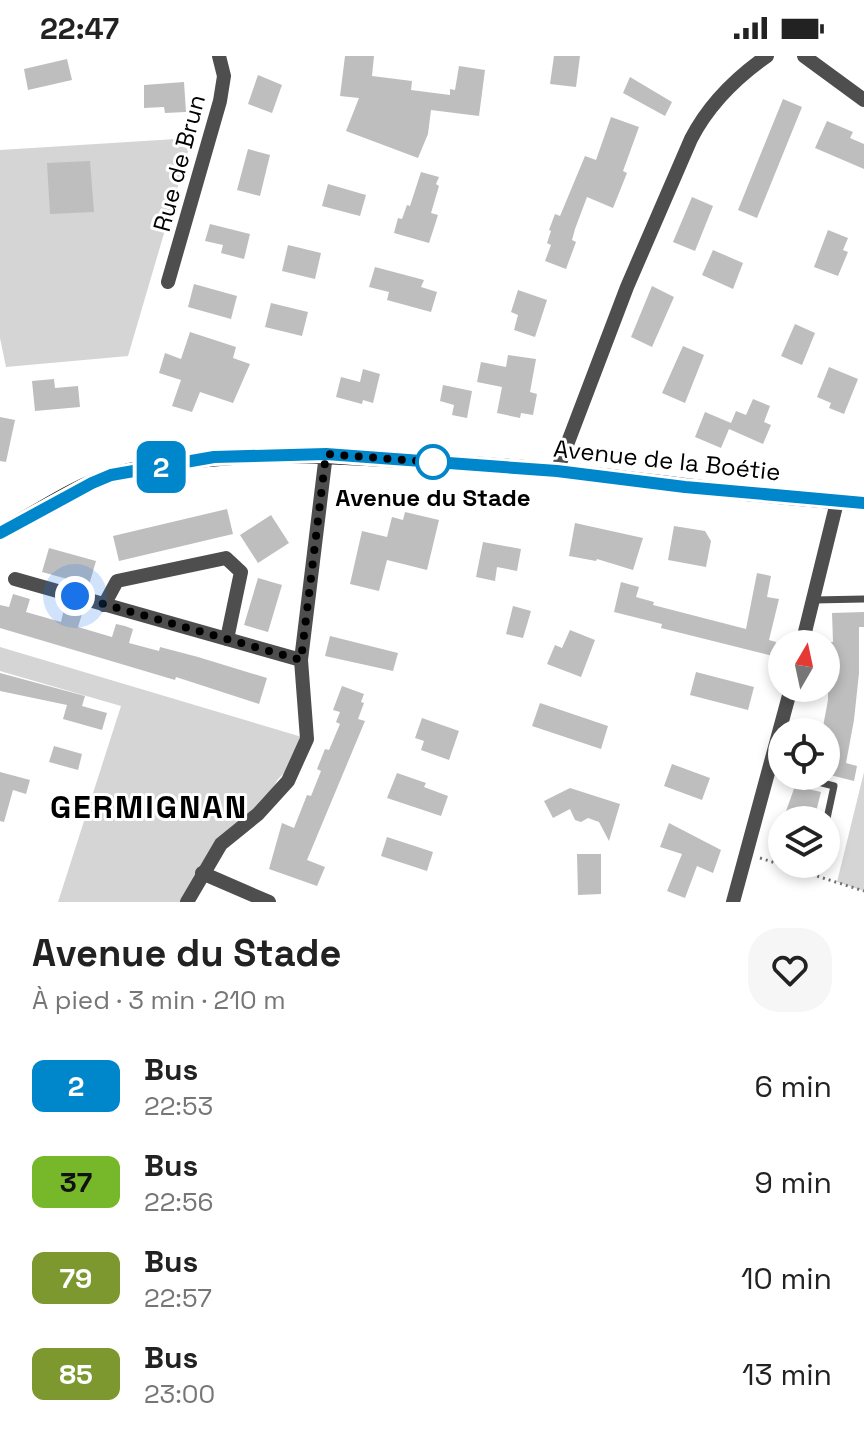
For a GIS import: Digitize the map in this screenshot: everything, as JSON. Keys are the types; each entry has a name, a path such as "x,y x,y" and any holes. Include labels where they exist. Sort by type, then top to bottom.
{"main road":[{"name":"Avenue de la Boétie","path":"0,533 111,475 214,457 326,454 557,471 685,487 864,503"}],"street":[{"name":"Rue de Brun","path":"168,282 220,101 224,76 219,56"},
{"path":"557,471 627,287 691,139 699,124 743,73 767,56"},
{"path":"804,56 864,100"},
{"path":"187,902 221,844 258,814 288,781 307,739 301,660 326,454"},
{"path":"806,630 837,502"},
{"path":"104,605 117,581 226,558 241,572 227,639"},
{"path":"15,579 301,660"},
{"path":"733,902 745,853 769,790"},
{"path":"202,873 269,902"}],"lane":[{"path":"814,600 864,599"}],"path":[{"path":"745,853 864,891"}],"shaded area":[{"path":"192,138 128,356 6,367 0,338 0,150"},
{"path":"0,647 302,737 299,759 278,779 261,811 248,818 183,902 58,902 121,706 0,671"},
{"path":"864,772 864,891 837,882"}],"building":[{"path":"345,56 374,56 372,76 412,81 411,90 450,95 450,89 455,90 459,66 485,70 479,116 431,110 428,134 418,158 346,131 359,98 340,96"},
{"path":"554,56 580,56 576,87 550,84"},
{"path":"67,59 72,80 28,90 24,69"},
{"path":"258,75 282,85 272,113 248,104"},
{"path":"630,77 672,102 665,116 623,93"},
{"path":"184,82 186,112 165,113 164,107 144,108 144,85"},
{"path":"783,99 802,107 757,218 738,210"},
{"path":"611,117 639,127 623,171 627,173 613,208 587,197 575,229 572,240 576,242 566,269 545,261 551,245 547,243 549,230 555,214 560,216 585,156 596,160"},
{"path":"827,121 853,132 850,138 864,144 864,169 815,148"},
{"path":"248,149 270,155 260,196 237,190"},
{"path":"90,161 94,212 50,214 47,163"},
{"path":"421,172 439,177 431,213 438,215 429,243 394,233 398,218 402,219 407,205 410,206"},
{"path":"328,184 366,195 360,216 322,206"},
{"path":"692,197 713,206 695,251 673,242"},
{"path":"210,224 250,234 244,259 221,253 223,245 205,241"},
{"path":"828,230 848,238 843,250 848,252 838,276 814,267"},
{"path":"288,245 321,253 315,279 282,271"},
{"path":"713,250 743,263 733,289 702,275"},
{"path":"375,267 424,280 421,287 437,292 431,312 387,300 389,292 369,287"},
{"path":"194,284 237,296 231,319 188,307"},
{"path":"652,286 674,297 652,347 631,337"},
{"path":"518,290 547,300 535,337 514,330 518,315 511,312"},
{"path":"271,303 308,312 302,336 265,327"},
{"path":"795,324 815,333 802,365 781,356"},
{"path":"190,332 236,347 233,358 250,364 233,403 200,392 192,412 172,406 181,380 159,373 165,353 181,359"},
{"path":"683,346 704,355 685,403 662,393"},
{"path":"508,355 536,359 530,392 537,394 533,415 521,413 520,418 497,413 502,387 477,382 481,362 506,367"},
{"path":"829,367 858,379 844,414 829,408 831,403 817,397"},
{"path":"363,369 380,374 373,403 363,400 362,404 336,397 341,377 360,382"},
{"path":"54,379 55,388 78,386 80,407 35,411 32,381"},
{"path":"443,385 472,391 467,418 452,415 454,405 440,401"},
{"path":"753,399 770,406 764,422 771,425 763,444 729,429 721,448 695,437 705,412 731,423 736,411 746,415"},
{"path":"0,417 15,420 6,462 0,461"},
{"path":"227,509 233,534 119,561 113,536"},
{"path":"405,512 439,520 427,570 387,560 379,591 350,584 362,531 387,537 392,517 403,520"},
{"path":"271,515 289,543 258,563 240,535"},
{"path":"575,523 643,538 633,570 597,559 569,556"},
{"path":"674,526 705,531 711,541 706,567 668,560"},
{"path":"483,542 521,549 517,571 497,567 495,581 476,577"},
{"path":"49,548 96,561 89,585 42,572"},
{"path":"757,573 771,576 767,597 779,599 771,630 768,630 768,655 661,628 662,624 614,612 621,582 639,587 636,597 654,602 653,605 746,629"},
{"path":"258,578 282,585 268,632 244,625"},
{"path":"13,594 30,599 26,612 61,622 64,609 82,614 78,627 112,637 116,624 125,626 133,629 129,643 159,651 160,647 267,678 259,704 176,677 175,680 0,628 0,605 9,607"},
{"path":"513,606 531,611 523,638 506,634"},
{"path":"864,612 864,627 859,627 859,673 846,763 857,766 854,781 840,778 840,718 825,718 828,702 840,702 840,630 833,630 832,613"},
{"path":"570,630 595,640 581,677 547,664 555,645 562,648"},
{"path":"330,636 398,653 393,671 325,656"},
{"path":"696,672 754,687 748,710 690,695"},
{"path":"0,673 85,696 82,706 107,713 102,730 63,719 67,705 0,691"},
{"path":"342,686 364,694 358,719 365,721 307,860 325,867 317,886 269,869 282,823 294,828 321,771 317,769 325,749 329,750 340,724 336,722 340,712 333,710"},
{"path":"540,703 608,726 601,749 532,726"},
{"path":"422,718 459,731 449,760 421,750 424,741 415,738"},
{"path":"54,746 82,754 78,770 49,762"},
{"path":"672,764 710,778 702,800 664,786"},
{"path":"0,772 30,780 26,794 13,790 4,822 0,821"},
{"path":"397,773 426,783 424,787 448,796 441,816 387,798"},
{"path":"570,788 620,804 609,841 599,822 588,818 581,822 575,820 570,809 553,818 544,801"},
{"path":"794,790 821,792 818,806 788,806"},
{"path":"669,823 721,850 713,873 697,866 685,898 667,891 682,854 660,847"},
{"path":"387,837 433,852 427,871 381,856"},
{"path":"577,854 601,854 601,894 578,895"}],"bus line":[{"name":"2","path":"0,533 111,475 214,457 326,454 557,471 685,487 864,503"}],"place":[{"name":"Avenue du Stade","path":"433,462"}],"district":[{"name":"GERMIGNAN","path":"149,807"}],"route":[{"path":"75,596 301,660 326,454 445,463 433,462"}]}
